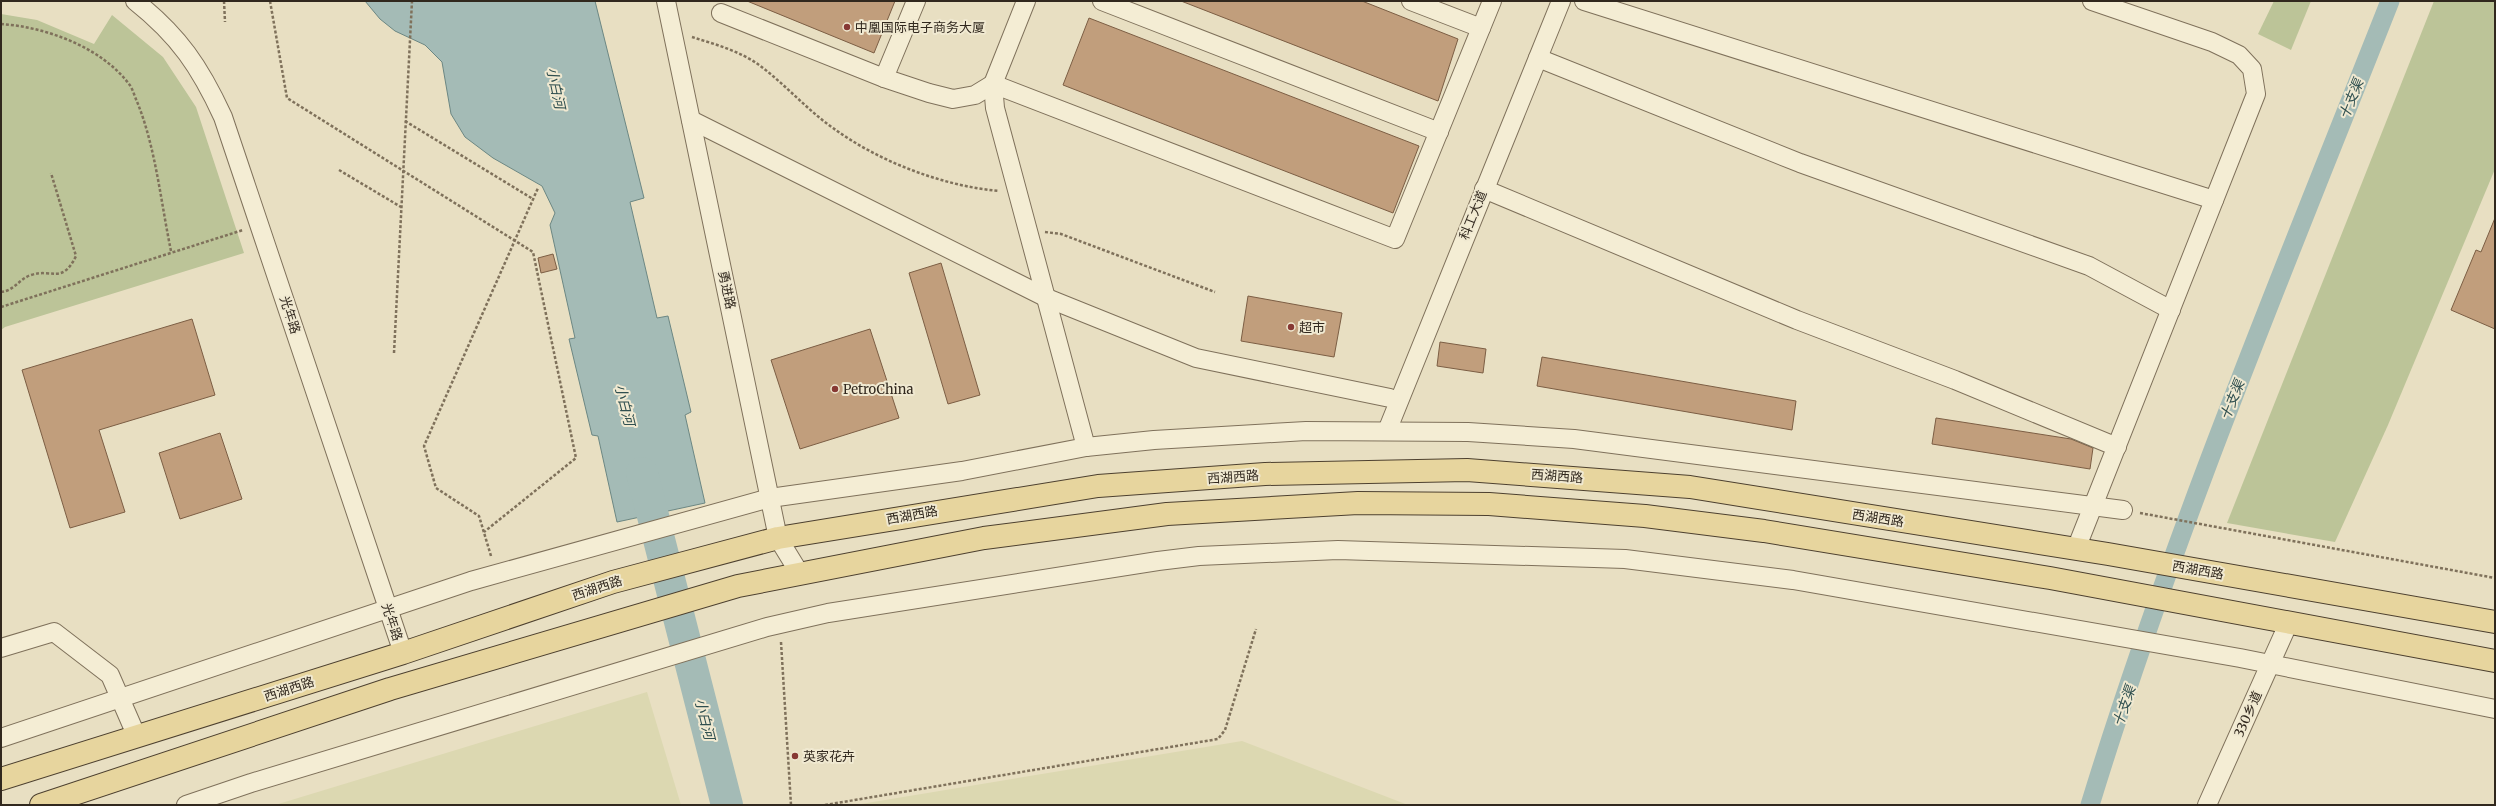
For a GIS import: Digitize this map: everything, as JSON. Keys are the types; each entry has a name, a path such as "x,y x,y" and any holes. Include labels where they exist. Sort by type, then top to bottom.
{"main road":[{"name":"西湖西路","path":"1,779 403,652 613,582 778,538 1098,486 1265,474 1467,470 1690,487 2108,554 2495,622"},
{"path":"41,805 390,688 738,586 984,538 1167,514 1358,503 1473,504 1645,516 1764,531 2096,587 2495,661"}],"street":[{"name":"光年路","path":"135,1 179,42 206,80 234,144 388,611 403,652"},
{"name":"勇进路","path":"666,1 778,538 800,574"},
{"path":"884,78 916,1"},
{"path":"1026,1 993,84 995,108 1086,447"},
{"path":"1102,1 1439,132"},
{"path":"1411,1 1481,28"},
{"path":"993,84 1396,239 1492,1"},
{"name":"科工大道","path":"1387,430 1561,1"},
{"path":"1584,1 2214,200"},
{"path":"2076,549 2256,94 2252,69 2239,55 2212,42 2092,1"},
{"path":"721,13 884,78 953,99 975,95 993,84"},
{"path":"1538,58 1800,163 2089,266 2171,310"},
{"path":"691,120 1047,298 1196,358 1390,398"},
{"path":"1484,188 1797,320 1955,380 2117,447"},
{"path":"1,738 496,575 770,498 962,471 1086,447 1154,440 1306,432 1387,430 1468,432 1581,439 2123,510"},
{"path":"186,805 251,783 643,664 773,626 828,613 1158,561 1199,556 1338,550 1625,559 1793,580 2240,658 2495,709"},
{"name":"330乡道","path":"2207,805 2289,622"},
{"path":"1,648 54,632 110,675 137,737"}],"path":[{"path":"224,1 225,22"},
{"path":"270,1 287,98 533,252 576,458 484,532"},
{"path":"394,353 412,1"},
{"path":"1,24 50,33 78,45 100,57 130,85 146,123 171,251"},
{"path":"672,31 715,44 758,64 832,128 864,149 931,176 989,190 1018,193"},
{"path":"405,121 533,199"},
{"path":"339,170 401,208"},
{"path":"1,292 8,292 30,275 50,275 66,270 76,256 51,173"},
{"path":"496,575 479,516 436,488 424,446 538,188"},
{"path":"1,307 171,251 260,225"},
{"path":"1029,233 1052,232 1061,234 1215,292"},
{"path":"2123,510 2495,578"},
{"path":"773,626 791,805"},
{"path":"825,805 1218,739 1225,730 1256,629"}],"shaded area":[{"path":"647,692 681,805 275,805"},
{"path":"1242,741 1408,805 855,805"}],"green space":[{"path":"2274,1 2311,1 2291,50 2258,34"},
{"path":"2434,1 2495,1 2495,169 2388,425 2335,542 2227,523"},
{"path":"1,14 37,20 94,44 112,15 163,57 196,107 244,253 5,327 1,330"}],"water":[{"path":"365,1 595,1 644,198 630,202 657,318 668,316 691,412 685,415 705,503 617,522 598,436 592,435 569,339 575,338 550,225 555,213 542,186 493,158 465,137 451,114 442,62 425,45 395,31 380,19"}],"building":[{"name":"中凰国际电子商务大厦","path":"747,1 895,1 874,53"},
{"path":"1181,1 1362,1 1458,39 1438,101"},
{"path":"1089,18 1419,146 1393,213 1063,85"},
{"path":"2495,218 2495,329 2451,310 2476,250 2481,252"},
{"path":"553,254 557,269 541,273 538,258"},
{"path":"941,263 980,395 948,404 909,273"},
{"name":"超市","path":"1248,296 1342,313 1334,357 1241,341"},
{"path":"192,319 215,395 99,430 125,512 70,528 22,370"},
{"name":"PetroChina","path":"870,329 899,418 800,449 771,360"},
{"path":"1440,342 1486,349 1483,373 1437,366"},
{"path":"1542,357 1796,401 1792,430 1537,386"},
{"path":"1936,418 2071,439 2093,448 2090,469 1932,444"},
{"path":"220,433 242,499 180,519 159,453"}],"waterway":[{"name":"十支渠","path":"2090,805 2123,703 2194,500 2271,300 2390,1"},
{"name":"小白河","path":"642,473 727,805"}],"place":[{"name":"中凰国际电子商务大厦","path":"847,27"},
{"name":"超市","path":"1291,327"},
{"name":"PetroChina","path":"835,389"},
{"name":"英家花卉","path":"795,756"}]}
